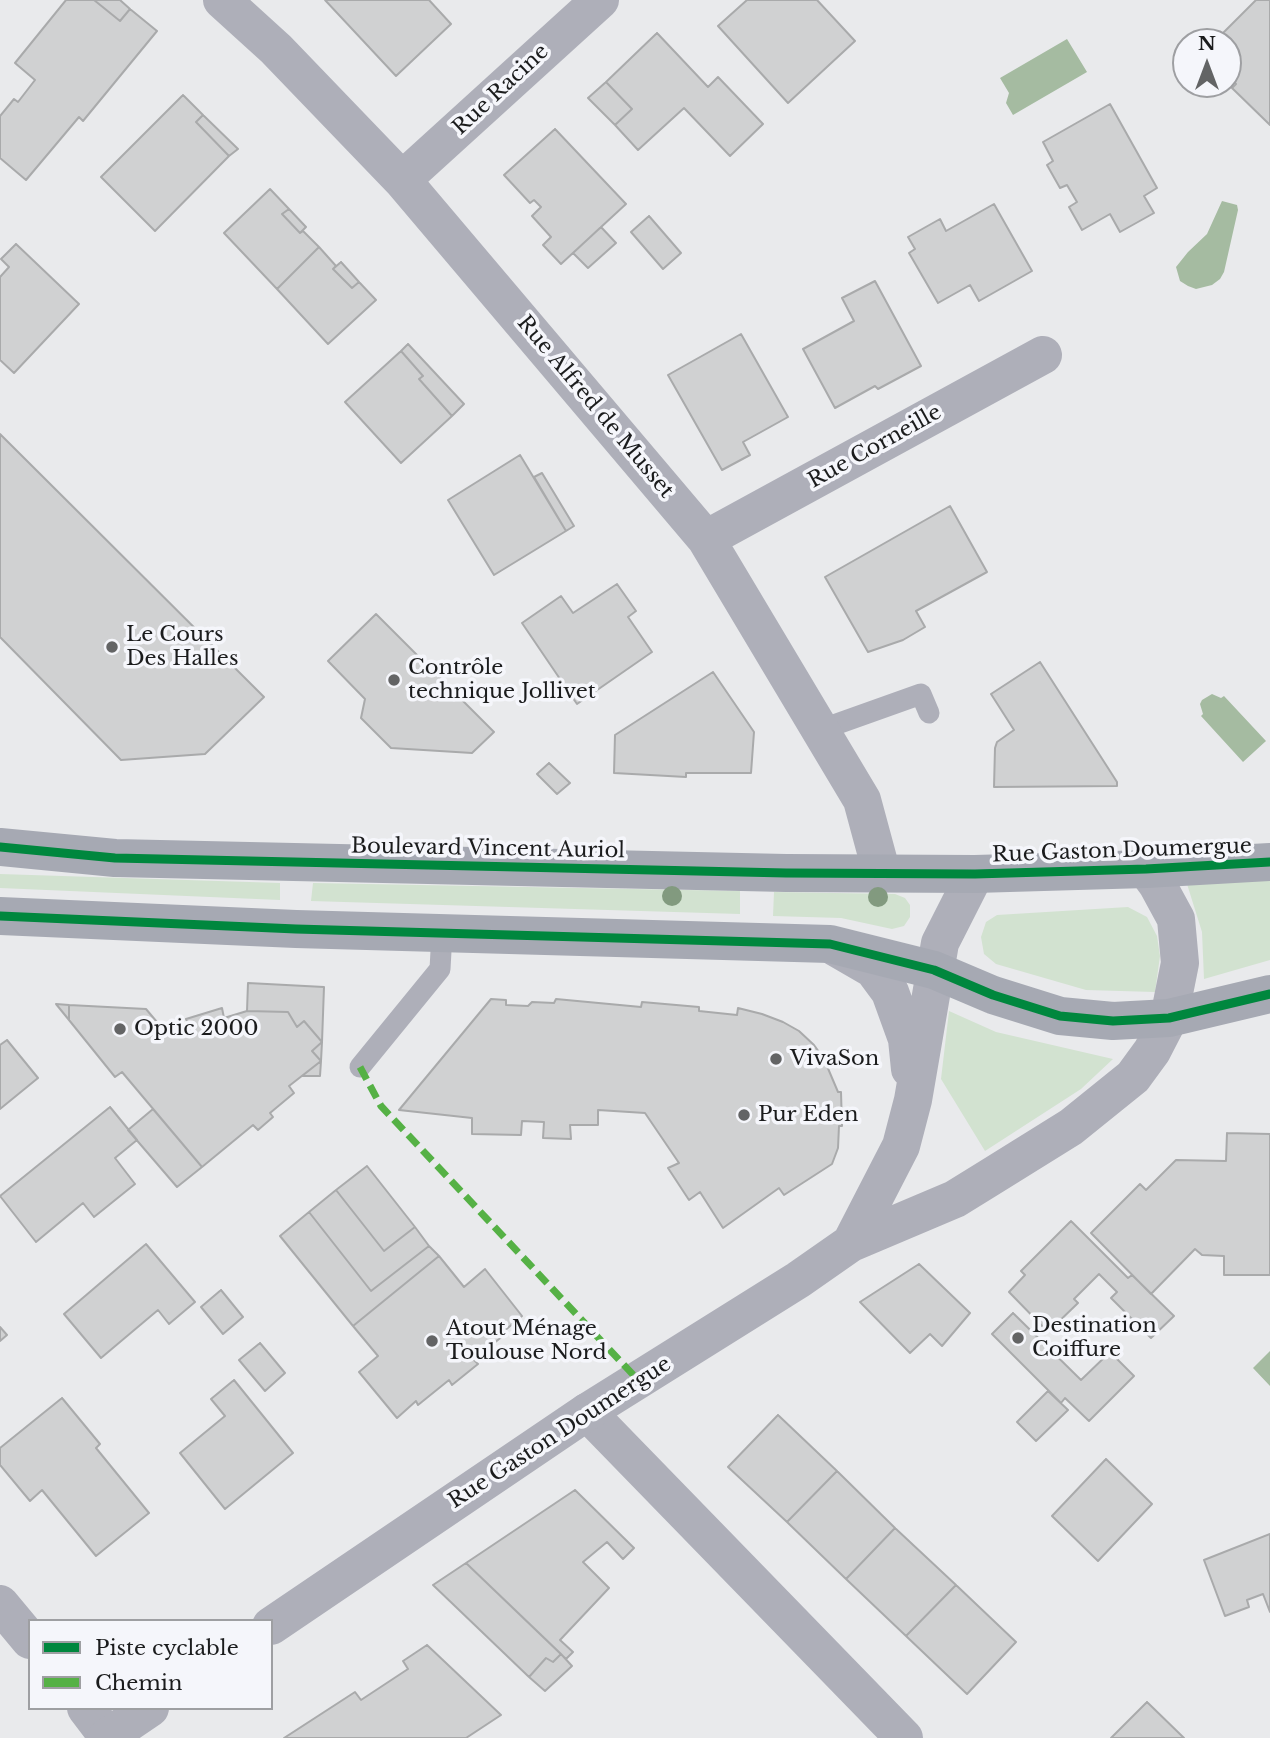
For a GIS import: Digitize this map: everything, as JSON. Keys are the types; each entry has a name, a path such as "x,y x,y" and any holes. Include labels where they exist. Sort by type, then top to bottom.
{"main road":[{"name":"Boulevard Vincent Auriol","path":"0,847 115,859 975,874"},
{"name":"Rue Gaston Doumergue","path":"975,874 1270,862"},
{"path":"0,916 830,944 934,970 993,995 1060,1016 1113,1021 1169,1018 1270,994"}],"street":[{"name":"Rue Alfred de Musset","path":"222,0 276,49 402,180 706,540 862,800 882,874"},
{"name":"Rue Racine","path":"402,180 600,0"},
{"name":"Rue Corneille","path":"706,540 1043,355"},
{"name":"Rue Gaston Doumergue","path":"273,1625 587,1412 798,1280 851,1243 955,1199 1071,1127 1133,1077 1152,1051 1169,1018 1180,963 1176,919 1146,869"},
{"name":"Rue Gaston Doumergue","path":"851,1243 901,1146 913,1100 940,943 975,874"},
{"path":"830,944 873,970 890,992 907,1039 913,1100"},
{"path":"587,1412 904,1738"},
{"path":"0,1604 28,1638"},
{"path":"100,1728 145,1710"}],"lane":[{"path":"820,730 920,694 929,713"},
{"path":"360,1066 440,969 442,933"}],"shaded area":[{"path":"1067,39 1087,72 1013,115 1006,103 1009,93 1000,78"},
{"path":"1222,201 1237,205 1238,210 1224,272 1212,285 1196,289 1180,281 1176,267 1207,234"},
{"path":"1212,694 1221,698 1224,696 1266,741 1243,762 1201,716 1202,700"},
{"path":"0,874 280,883 280,900 0,888"},
{"path":"1270,878 1270,960 1204,979 1202,932 1187,884"},
{"path":"313,883 740,891 740,914 311,901"},
{"path":"774,892 895,894 905,898 910,905 910,917 904,926 892,929 841,918 773,916"},
{"path":"1128,907 1147,917 1157,936 1160,956 1155,992 1086,990 996,964 984,954 981,937 986,922 997,915"},
{"path":"949,1011 996,1032 1113,1059 1081,1089 985,1151 941,1079"},
{"path":"1270,1351 1270,1386 1253,1368"}],"building":[{"path":"66,0 94,0 120,21 130,9 157,31 83,121 79,117 26,180 0,158 0,116 14,99 18,102 35,80 15,63"},
{"path":"94,0 120,0 130,9 120,21"},
{"path":"325,0 429,0 451,24 396,76"},
{"path":"747,0 817,0 855,41 788,103 718,26"},
{"path":"1256,0 1270,0 1270,125 1242,98 1242,28 1228,28"},
{"path":"657,33 708,87 718,77 763,124 730,156 684,108 638,150 615,125 632,109 606,82"},
{"path":"606,82 632,109 615,125 588,98"},
{"path":"183,95 203,115 196,122 229,156 155,231 101,177"},
{"path":"1110,104 1157,188 1144,196 1154,213 1120,232 1110,214 1082,230 1069,207 1077,202 1067,185 1060,188 1047,165 1053,161 1043,142"},
{"path":"203,115 238,149 229,156 196,122"},
{"path":"555,129 626,204 561,264 543,245 551,237 532,216 541,207 534,200 530,203 504,175"},
{"path":"270,189 289,209 282,214 300,233 303,231 319,247 277,289 224,233"},
{"path":"994,204 1032,271 979,301 970,285 938,303 909,253 915,249 908,237 940,219 946,231"},
{"path":"289,209 306,227 300,233 282,214"},
{"path":"649,216 681,253 663,269 631,232"},
{"path":"601,227 616,243 588,268 573,253"},
{"path":"16,244 79,304 14,373 0,360 0,277 9,267 1,259"},
{"path":"319,247 336,266 333,269 352,288 359,282 376,300 328,344 277,289"},
{"path":"341,262 359,282 352,288 333,269"},
{"path":"875,281 921,366 878,389 875,386 835,408 803,349 854,321 842,298"},
{"path":"741,334 788,417 743,442 750,455 722,470 668,375"},
{"path":"408,344 464,404 452,416 419,379 423,376 401,351"},
{"path":"401,351 423,376 419,379 452,416 401,463 345,402"},
{"path":"0,434 264,697 205,754 121,760 0,637"},
{"path":"520,455 566,531 494,575 448,500"},
{"path":"542,473 574,526 566,531 534,477"},
{"path":"950,506 987,572 916,611 925,627 903,640 868,652 825,577"},
{"path":"617,584 636,611 628,617 652,652 577,704 522,623 561,596 573,613"},
{"name":"Contrôle technique Jollivet","path":"376,614 494,732 472,753 391,748 361,718 365,699 328,661"},
{"path":"1040,662 1117,782 1117,786 994,787 997,742 1014,730 991,694"},
{"path":"713,672 754,732 751,773 686,773 686,777 614,773 615,735"},
{"path":"549,763 570,783 557,794 537,774"},
{"path":"248,983 324,987 322,1042 304,1021 297,1027 288,1012 247,1011"},
{"name":"Pur Eden","path":"491,999 506,1000 506,1005 528,1006 532,1002 554,1003 556,999 641,1007 642,1002 699,1007 699,1011 737,1015 738,1008 783,1022 799,1031 814,1045 824,1059 838,1092 841,1092 842,1126 839,1126 838,1148 832,1164 784,1195 779,1188 723,1228 700,1192 689,1200 668,1168 679,1163 645,1113 598,1110 598,1125 570,1125 571,1139 543,1138 544,1122 522,1121 521,1135 472,1134 472,1118 399,1110"},
{"path":"56,1004 69,1005 69,1020"},
{"path":"69,1005 146,1009 167,1034 190,1028 186,1019 222,1008 224,1018 247,1011 288,1012 297,1027 304,1021 322,1042 312,1051 321,1061 289,1086 294,1093 270,1113 273,1117 258,1130 253,1125 202,1167 122,1072 115,1077 69,1020"},
{"path":"7,1040 38,1078 0,1109 0,1045"},
{"path":"322,1042 321,1061 312,1051"},
{"path":"321,1061 320,1076 302,1076"},
{"path":"110,1107 137,1140 115,1158 135,1184 94,1217 83,1203 36,1242 0,1196"},
{"path":"153,1109 202,1167 177,1187 128,1130"},
{"path":"1227,1133 1270,1134 1270,1275 1224,1275 1224,1256 1202,1255 1195,1249 1151,1294 1091,1233 1140,1184 1146,1190 1176,1160 1226,1161"},
{"path":"367,1166 415,1227 384,1251 336,1190"},
{"path":"336,1190 384,1251 415,1227 429,1246 371,1291 309,1212"},
{"path":"309,1212 371,1291 429,1246 439,1256 353,1326 280,1236"},
{"path":"1071,1221 1128,1278 1132,1275 1174,1316 1151,1338 1111,1298 1117,1292 1099,1274 1074,1299 1078,1303 1048,1332 1009,1292 1025,1275 1021,1271"},
{"path":"146,1244 195,1302 169,1324 158,1310 101,1358 64,1314"},
{"path":"439,1256 464,1287 485,1269 522,1316 474,1360 478,1364 452,1385 449,1380 418,1405 416,1401 397,1418 359,1372 378,1356 353,1326"},
{"path":"919,1264 970,1313 942,1346 930,1334 910,1353 860,1302"},
{"path":"221,1290 243,1317 223,1334 201,1307"},
{"path":"1013,1313 1081,1380 1110,1352 1134,1376 1089,1421 1065,1398 1061,1403 992,1334"},
{"path":"0,1327 7,1335 0,1341"},
{"path":"260,1343 285,1373 265,1391 239,1360"},
{"path":"234,1380 293,1453 225,1509 180,1453 225,1416 211,1399"},
{"path":"1048,1391 1068,1410 1036,1441 1017,1422"},
{"path":"62,1398 100,1444 96,1448 149,1513 96,1556 42,1490 30,1501 0,1465 0,1448"},
{"path":"778,1415 837,1471 787,1522 728,1467"},
{"path":"1106,1459 1152,1504 1098,1561 1052,1516"},
{"path":"837,1471 895,1528 846,1579 787,1522"},
{"path":"575,1490 634,1548 623,1559 607,1542 583,1562 609,1588 560,1640 573,1652 566,1659 466,1563"},
{"path":"895,1528 956,1585 906,1636 846,1579"},
{"path":"1270,1534 1270,1612 1263,1594 1247,1600 1249,1607 1225,1616 1204,1560"},
{"path":"466,1563 561,1654 553,1662 546,1658 529,1677 433,1585"},
{"path":"956,1585 1016,1642 967,1694 906,1636"},
{"path":"427,1645 501,1715 466,1738 284,1738 355,1692 361,1700 408,1669 403,1661"},
{"path":"561,1654 572,1666 545,1691 529,1677 546,1658 553,1662"},
{"path":"1147,1702 1184,1738 1111,1738"}],"marked path":[{"path":"360,1067 381,1106 638,1380"}],"cycle path":[{"path":"0,847 115,858 786,873 975,874 1270,862"},
{"path":"0,916 296,929 830,944 934,970 993,995 1060,1016 1113,1021 1169,1018 1270,994"}],"place":[{"name":"Le Cours Des Halles","path":"112,647"},
{"name":"Contrôle technique Jollivet","path":"394,680"},
{"name":"Optic 2000","path":"120,1029"},
{"name":"VivaSon","path":"776,1059"},
{"name":"Pur Eden","path":"744,1115"},
{"name":"Destination Coiffure","path":"1018,1338"},
{"name":"Atout Ménage Toulouse Nord","path":"432,1341"}]}
